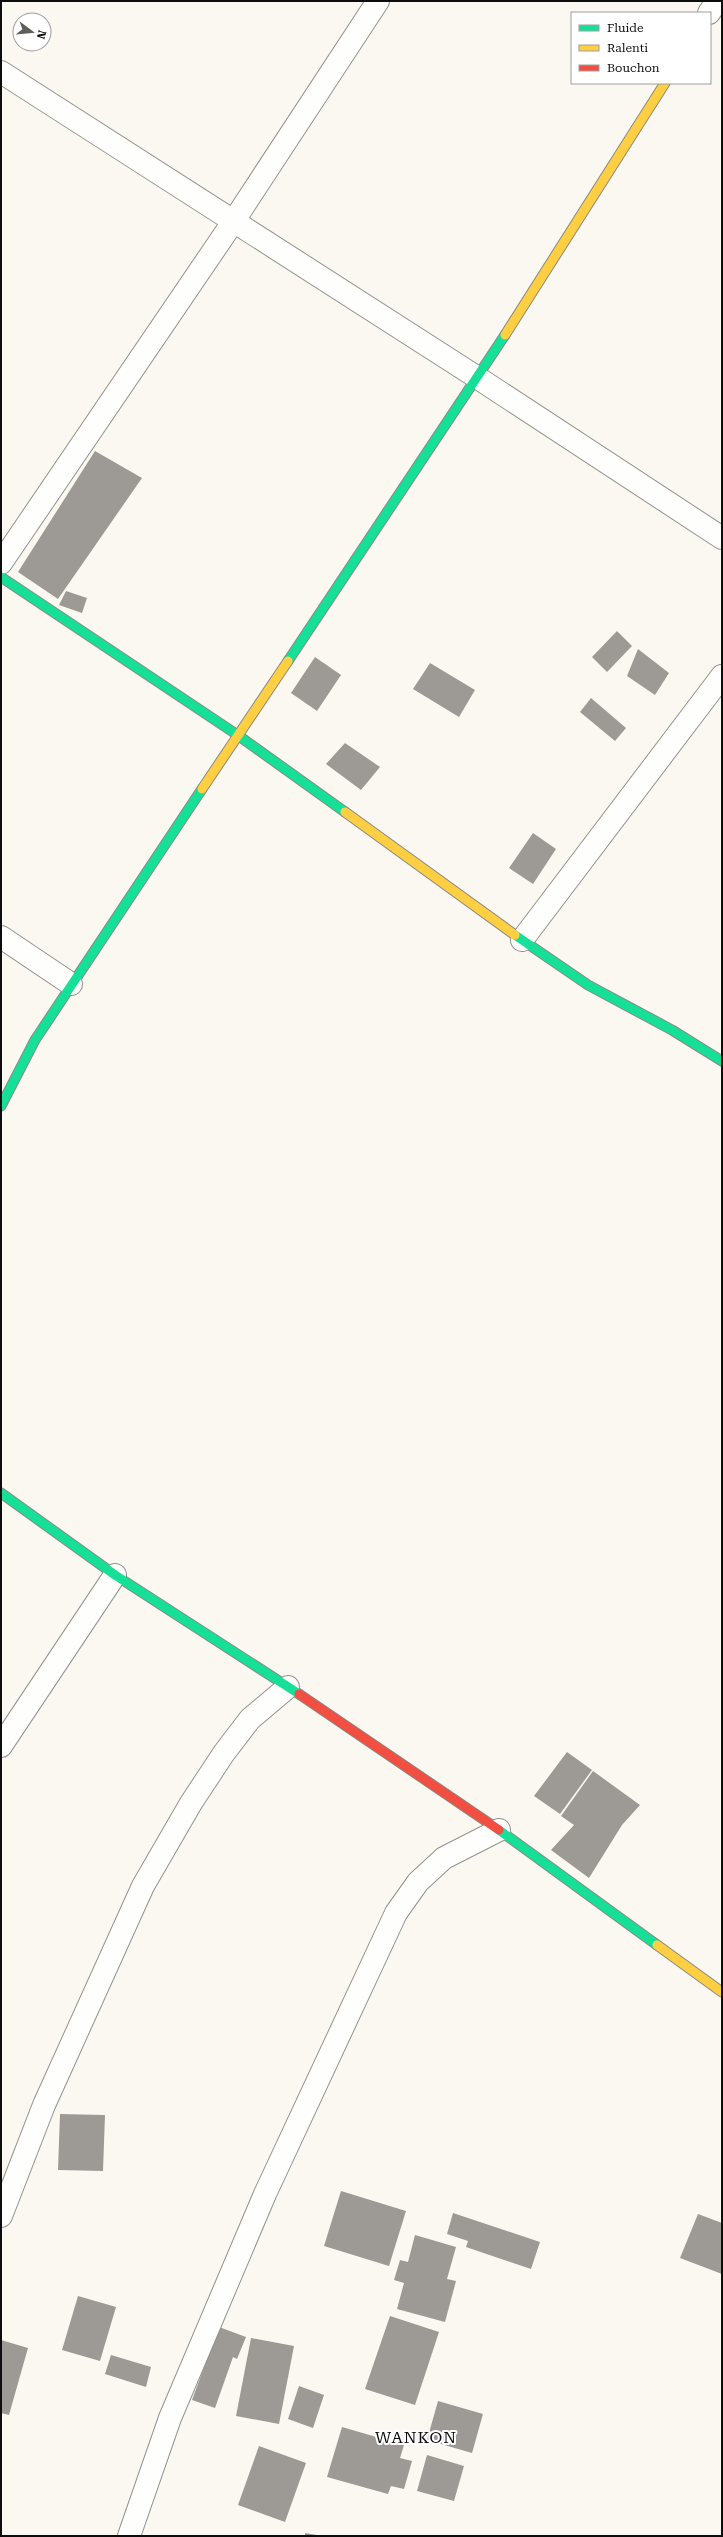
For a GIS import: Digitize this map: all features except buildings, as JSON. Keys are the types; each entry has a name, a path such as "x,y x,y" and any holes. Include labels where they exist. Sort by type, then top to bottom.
{"street":[{"path":"1,563 233,222 378,1"},
{"path":"710,12 717,1"},
{"path":"1,72 478,378 722,538"},
{"path":"1,1106 35,1040 71,984 478,378 664,84"},
{"path":"1,577 239,736 522,940 588,985 672,1030 722,1061"},
{"path":"522,940 722,676"},
{"path":"1,936 71,984"},
{"path":"1,1493 115,1575 288,1687 499,1830 722,1992"},
{"path":"1,1746 115,1575"},
{"path":"1,2216 44,2105 143,1886 191,1803 224,1753 250,1719 288,1687"},
{"path":"129,2536 170,2418 262,2202 396,1913 418,1882 444,1858 499,1830"}],"traffic: fast":[{"path":"288,661 505,335"},
{"path":"1,577 239,736 345,812"},
{"path":"1,1106 35,1040 202,789"},
{"path":"515,935 588,985 672,1030 722,1061"},
{"path":"1,1493 115,1575 299,1694"},
{"path":"499,1830 657,1945"}],"traffic: slow":[{"path":"505,335 664,84"},
{"path":"202,789 288,661"},
{"path":"345,812 515,935"},
{"path":"657,1945 722,1992"}],"traffic: jam":[{"path":"299,1694 499,1830"}],"district":[{"name":"WANKON","path":"416,2437"}]}
